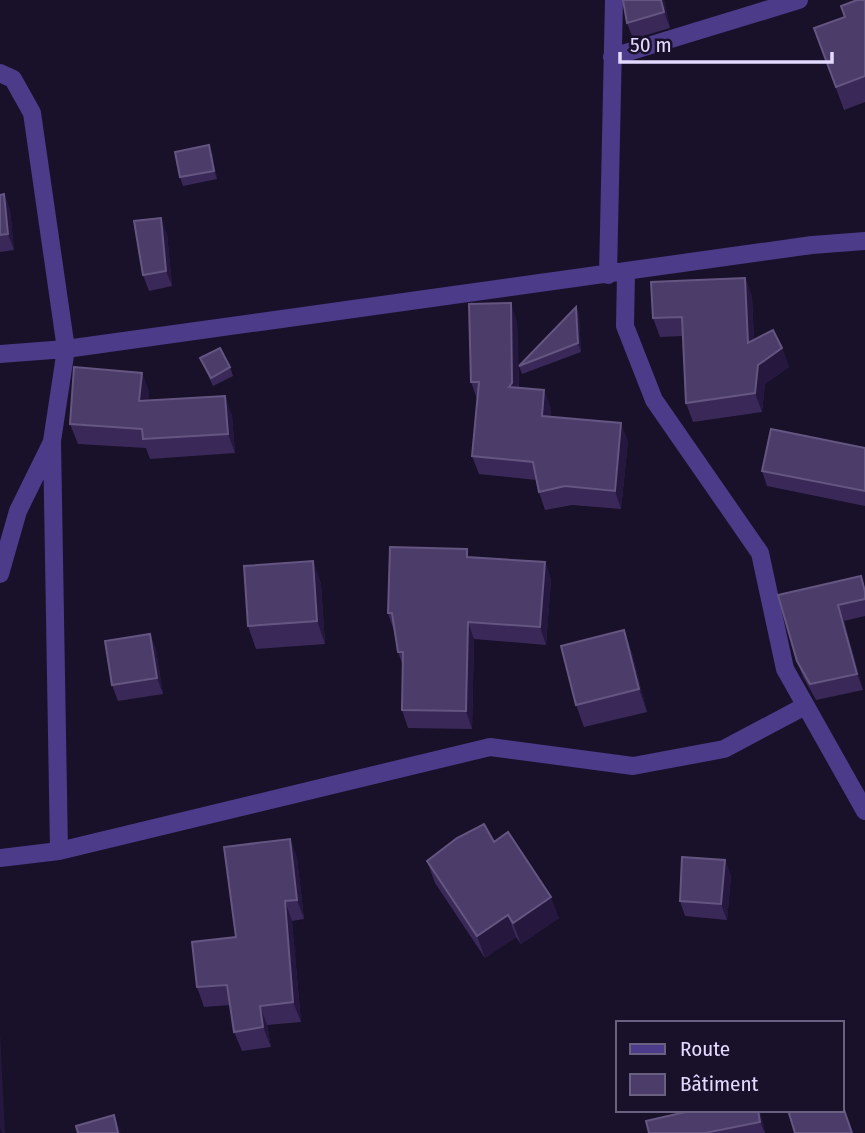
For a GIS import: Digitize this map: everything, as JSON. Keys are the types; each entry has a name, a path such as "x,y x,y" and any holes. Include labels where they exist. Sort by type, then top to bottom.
{"street":[{"path":"608,275 614,0"},
{"path":"612,57 799,0"},
{"path":"0,73 13,79 32,113 66,349 52,441 59,851"},
{"path":"0,354 66,349 812,245 865,241"},
{"path":"626,273 625,326 654,400 760,553 785,669 865,811"},
{"path":"0,574 18,511 52,441"},
{"path":"0,858 59,851 490,747 633,766 724,749 805,706"}],"building":[{"path":"623,0 661,0 664,12 627,23"},
{"path":"865,0 865,76 836,87 814,28 845,17 841,6"},
{"path":"209,145 214,171 180,177 175,152"},
{"path":"4,194 8,234 0,235 0,195"},
{"path":"161,218 166,271 143,275 134,221"},
{"path":"745,278 748,343 773,330 782,348 758,365 755,393 686,403 682,317 653,318 651,282"},
{"path":"511,303 512,383 509,387 544,390 542,416 621,423 615,491 565,486 539,492 533,462 472,456 479,382 471,382 469,304"},
{"path":"576,307 578,343 519,366"},
{"path":"220,348 230,367 211,378 200,358"},
{"path":"74,367 142,373 139,401 225,396 228,434 143,439 142,429 70,424"},
{"path":"771,429 865,448 865,491 762,471"},
{"path":"390,547 467,549 467,557 545,562 540,627 468,622 466,711 402,710 403,652 398,652 392,613 388,613"},
{"path":"313,561 317,621 248,626 244,566"},
{"path":"861,576 865,599 838,605 857,674 810,684 797,661 778,595"},
{"path":"624,630 639,689 576,705 561,646"},
{"path":"150,634 157,678 112,685 105,641"},
{"path":"484,824 494,842 508,832 551,897 513,923 508,915 477,936 427,861 457,838"},
{"path":"290,839 297,900 285,901 293,1002 260,1006 263,1027 234,1032 227,985 197,987 192,942 236,937 224,847"},
{"path":"682,857 725,860 721,904 680,901"},
{"path":"844,1110 852,1133 795,1133 789,1112 844,1112"},
{"path":"685,1112 758,1112 760,1122 705,1133 649,1133 646,1121"},
{"path":"114,1115 118,1133 78,1133 76,1126"}]}
